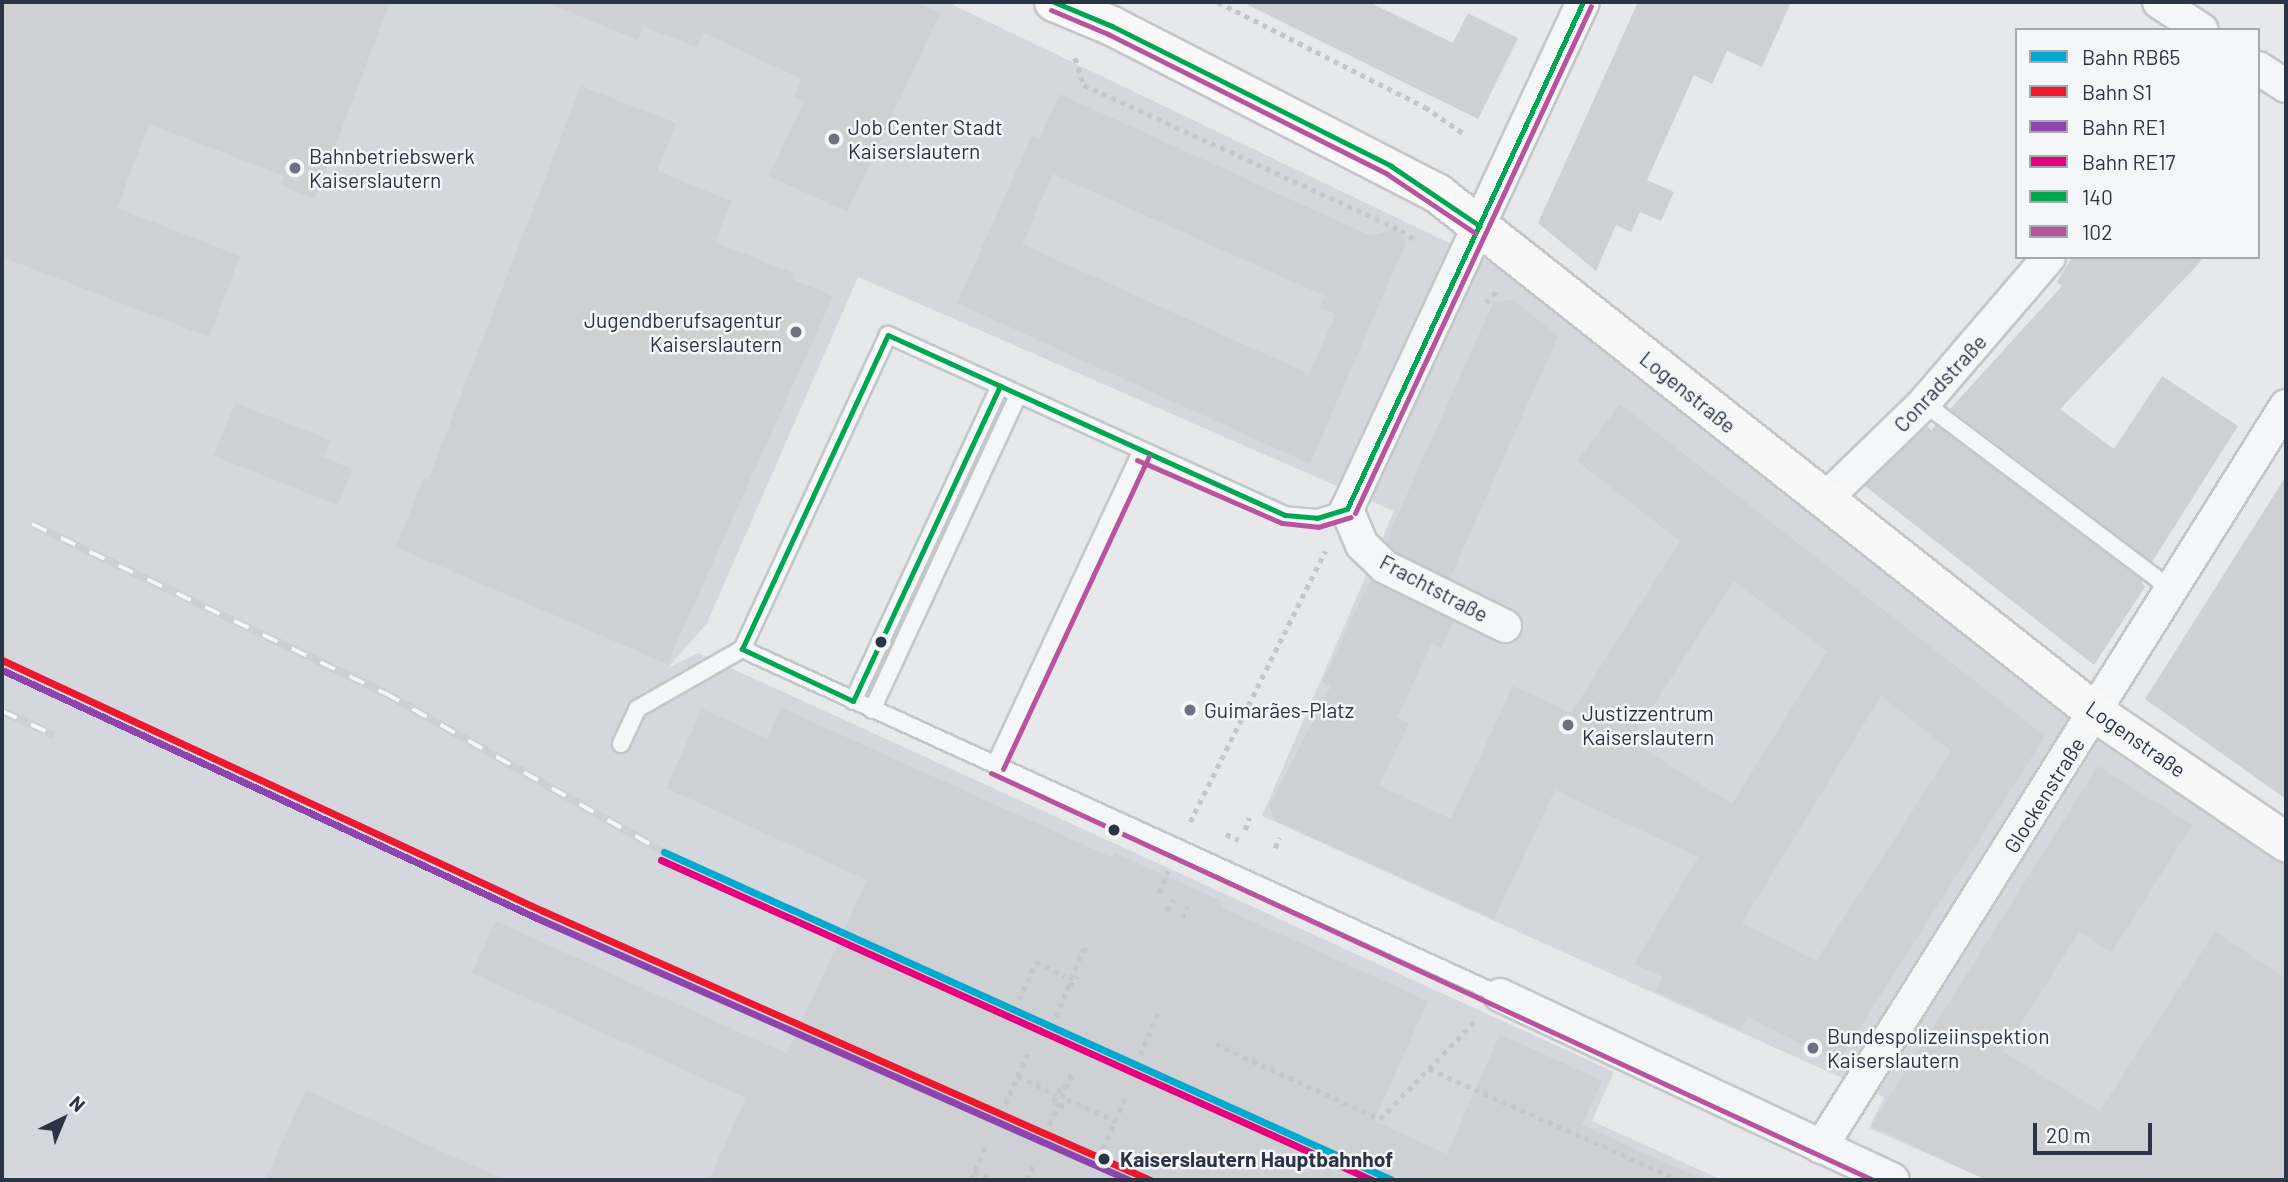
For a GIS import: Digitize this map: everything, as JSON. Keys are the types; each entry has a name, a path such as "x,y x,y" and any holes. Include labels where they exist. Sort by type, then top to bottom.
{"main road":[{"name":"Logenstraße","path":"1054,2 1112,26 1391,166 1480,226 1823,501 2096,713 2286,842"}],"street":[{"path":"1347,509 1583,2"},
{"path":"2160,2 2197,28"},
{"path":"2260,69 2286,86"},
{"name":"Conradstraße","path":"1823,501 1924,403 2047,259"},
{"name":"Glockenstraße","path":"1821,1147 2096,713 2286,406"},
{"name":"Frachtstraße","path":"1347,509 1362,545 1385,566 1505,626"},
{"path":"1500,995 1893,1180"}],"lane":[{"path":"621,744 637,709 742,649 888,335 1285,515 1317,518 1347,509"},
{"path":"853,701 1000,386"},
{"path":"872,710 1018,395"},
{"path":"1924,403 2172,590"},
{"path":"995,765 1141,452"},
{"path":"742,649 1500,995"}],"path":[{"path":"1218,2 1425,107 1466,135"},
{"path":"1074,58 1084,85 1401,230 1416,241"},
{"path":"1159,893 1178,847 1322,556"},
{"path":"1245,830 1249,818"},
{"path":"1226,834 1239,840"},
{"path":"1275,848 1279,838"},
{"path":"1167,911 1173,900"},
{"path":"1182,918 1187,906"},
{"path":"1056,1017 1083,949 1088,951"},
{"path":"1019,1000 1036,962 1065,976"},
{"path":"1069,987 1077,976"},
{"path":"1216,1044 1380,1119 1500,995"},
{"path":"1140,1055 1158,1013"},
{"path":"1005,1104 1028,1053"},
{"path":"1429,1069 1680,1180"},
{"path":"1049,1125 1072,1074"},
{"path":"1018,1076 1057,1095"},
{"path":"1064,1107 1053,1102 1061,1086 1071,1091"},
{"path":"1103,1149 1125,1098"},
{"path":"1067,1099 1116,1121"},
{"path":"971,1180 986,1145"},
{"path":"1026,1180 1032,1167"},
{"path":"974,1172 993,1180"}],"shaded area":[{"path":"2,2 947,2 1514,274 1796,502 2121,745 2286,857 2286,1180 1987,1180 1869,1128 1884,1097 1262,816 1394,511 858,277 707,623 668,668 698,653 1614,1072 1592,1121 1722,1180 2,1180"}],"building":[{"name":"Bahnbetriebswerk Kaiserslautern","path":"2,2 390,2 315,199 280,185 284,176 149,124 117,208 240,256 209,337 2,257"},
{"name":"Job Center Stadt Kaiserslautern","path":"546,2 915,2 940,13 847,212 769,176 804,102 794,96 802,79 702,32 697,47 643,26 638,40"},
{"path":"1242,2 1369,2 1453,43 1468,13 1518,38 1478,119"},
{"path":"1638,2 1791,2 1762,67 1727,51 1712,84 1694,75 1647,180 1674,192 1661,221 1640,212 1631,232 1616,225 1596,271 1538,223"},
{"path":"581,86 676,123 657,171 731,201 715,242 795,274 792,279 833,296 667,664 396,547 424,477 428,480"},
{"path":"1060,94 1371,236 1395,229 1406,242 1310,464 957,303 1032,136 1039,140","holes":["1053,174 1325,296 1320,307 1336,314 1309,374 1022,244"]},
{"path":"2071,259 2203,259 2060,409 2114,449 2162,376 2238,426 2152,562 1950,409 2062,286 2057,282"},
{"path":"1512,299 1558,336 1450,578 1396,552 1388,545 1390,532 1493,303"},
{"path":"235,403 330,440 323,457 352,469 338,505 214,456"},
{"name":"Justizzentrum Kaiserslautern","path":"1620,404 2045,736 1838,1062 1748,1017 1740,1030 1655,991 1663,977 1634,964 1698,857 1555,790 1494,919 1276,821 1269,806 1331,686 1322,682 1371,579 1454,621 1441,648 1432,643 1397,717 1409,723 1379,785 1451,819 1513,686 1571,713 1680,541 1577,461","holes":["1734,581 1827,651 1732,804 1630,741","1881,696 1951,751 1816,961 1742,923"]},
{"path":"1936,425 2141,580 2145,587 2094,665 1865,486 1927,426 1931,430"},
{"path":"2286,476 2286,799 2145,699"},
{"path":"782,708 1113,858 1115,853 1224,902 1221,907 1428,1001 1374,1121 1447,1154 1500,1034 1602,1081 1582,1125 1704,1180 709,1180 746,1098 472,973 496,921 787,1054 867,880 666,788 702,709 767,739"},
{"path":"2098,766 2192,825 2112,952 2079,932 2003,1052 2100,1111 2215,932 2286,978 2286,1180 1986,1180 1871,1126"},
{"path":"306,1090 505,1180 265,1180"}],"railway":[{"path":"32,524 385,693 664,852"},
{"path":"2,711 54,735"}],"rail line":[{"name":"S1","path":"2,660 543,911 1150,1180"},
{"name":"RE1","path":"2,670 539,919 1129,1180"},
{"name":"RB65","path":"664,852 1392,1180"},
{"name":"RE17","path":"661,860 1372,1180"}],"transit line":[{"name":"140","path":"1054,2 1112,26 1391,166 1480,226"},
{"name":"140","path":"1347,509 1583,2"},
{"name":"102","path":"1355,513 1591,6"},
{"name":"102","path":"1051,10 1108,34 1387,174 1475,233"},
{"name":"140","path":"888,335 1285,515 1317,518 1347,509"},
{"name":"140","path":"853,701 742,649 888,335"},
{"name":"140","path":"853,701 1000,386"},
{"name":"102","path":"1003,769 1149,456"},
{"name":"102","path":"1137,460 1282,523 1318,527 1350,517"},
{"name":"102","path":"991,773 1873,1180"}],"place":[{"name":"Job Center Stadt Kaiserslautern","path":"834,139"},
{"name":"Bahnbetriebswerk Kaiserslautern","path":"295,168"},
{"name":"Jugendberufsagentur Kaiserslautern","path":"796,332"},
{"name":"Guimarães-Platz","path":"1190,710"},
{"name":"Justizzentrum Kaiserslautern","path":"1568,725"},
{"name":"Bundespolizeiinspektion Kaiserslautern","path":"1813,1048"},
{"name":"Kaiserslautern Hauptbahnhof","path":"1104,1159"}]}
